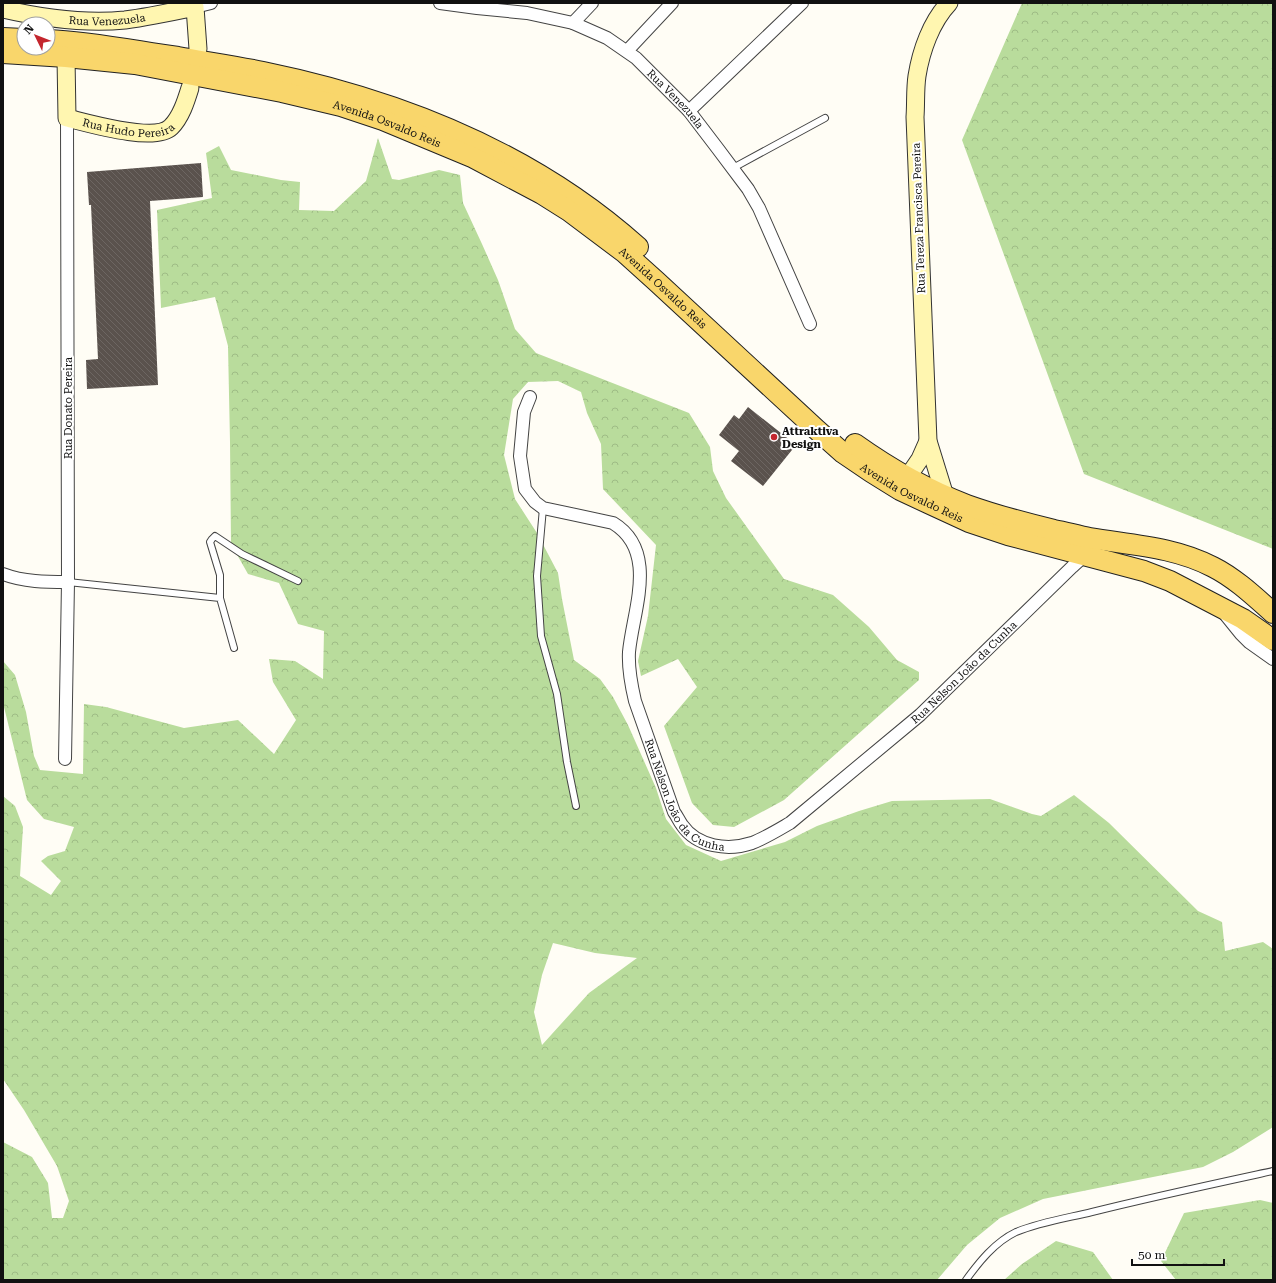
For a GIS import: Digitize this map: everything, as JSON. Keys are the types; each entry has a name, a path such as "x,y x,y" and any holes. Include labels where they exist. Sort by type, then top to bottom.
{"main road":[{"path":"3,38 16,39"},
{"name":"Avenida Osvaldo Reis","path":"56,41 106,46 238,67 329,87 422,117 479,142 537,174 564,191 610,224 648,256 719,324 834,427 873,457 907,478 968,506 1053,529 1088,537 1165,549 1191,558 1214,567 1235,581 1273,613"},
{"name":"Avenida Osvaldo Reis","path":"3,53 66,57 135,64 282,92 341,106 383,120 479,160 542,194 575,215 625,253 816,429 843,453 870,472 900,490 969,522 1008,535 1085,555 1170,581 1243,619 1273,640"}],"street":[{"name":"Rua Venezuela","path":"440,3 479,6 527,13 573,23 606,38 627,51 689,111 733,168 759,208 810,324"},
{"path":"573,23 592,3"},
{"path":"627,51 672,3"},
{"path":"689,111 802,3"},
{"name":"Rua Tereza Francisca Pereira","path":"946,496 928,441 915,117 916,78 922,53 935,24 943,10 950,3"},
{"name":"Rua Venezuela","path":"3,9 37,16 70,19 124,20 203,5"},
{"path":"198,49 203,5"},
{"name":"Rua Donato Pereira","path":"65,759 68,582 66,57"},
{"name":"Rua Hudo Pereira","path":"67,118 135,132 150,134 162,132 170,127 176,120 190,88"},
{"path":"530,397 524,412 522,426 520,456 521,471 525,489 535,502 543,508"},
{"name":"Rua Tereza Francisca Pereira","path":"907,478 920,459 928,441"},
{"name":"Rua Nelson João da Cunha","path":"543,508 613,523 622,529 631,540 637,554 640,575 630,645 629,666 635,701 674,812 682,826 703,843 720,846 733,846 751,843 766,837 790,823 920,715 1085,555"},
{"path":"3,574 14,578 42,582 68,582"},
{"path":"1218,606 1241,634 1273,659"}],"lane":[{"path":"733,168 825,118"},
{"path":"543,508 537,576 541,636 557,694 567,762 576,806"},
{"path":"234,648 220,598 220,576 210,542 212,539 215,536 242,554 298,581"},
{"path":"68,582 220,598"},
{"path":"966,1280 988,1253 1015,1232 1036,1225 1135,1201 1273,1171"}],"green space":[{"path":"1022,3 1273,3 1273,549 1084,474 962,140"},
{"path":"378,138 392,179 399,180 439,170 460,175 463,203 498,280 515,329 536,353 689,413 710,447 713,471 726,498 784,579 833,595 869,627 897,660 919,672 919,680 784,800 734,827 713,825 692,803 664,726 697,687 678,659 641,676 638,661 648,616 656,545 603,489 601,444 587,413 581,392 558,381 528,382 513,399 504,455 515,499 537,533 558,573 574,660 600,679 613,697 628,725 656,788 666,819 686,845 721,861 785,842 817,826 892,801 990,799 1041,816 1074,795 1109,823 1198,911 1222,922 1225,951 1263,942 1273,949 1273,1127 1233,1152 1203,1167 1043,1199 1000,1218 967,1245 937,1280 3,1280 3,1142 32,1157 48,1183 52,1218 63,1218 69,1201 57,1166 24,1110 3,1079 3,796 15,806 23,827 20,876 51,895 61,881 41,861 48,856 65,851 74,827 44,819 27,800 3,703 3,661 15,675 26,712 34,756 40,770 83,774 84,704 106,707 184,728 238,720 274,754 296,720 273,682 269,659 295,661 323,679 324,631 298,624 279,583 248,574 231,544 228,346 215,297 161,308 157,210 212,198 206,153 219,146 231,170 281,180 300,182 299,210 334,211 366,181","holes":["553,943 595,953 637,958 589,993 542,1045 534,1012 542,975"]},
{"path":"1260,1200 1273,1203 1273,1280 1176,1280 1161,1261 1184,1213"},
{"path":"1056,1241 1093,1252 1113,1280 1004,1280 1022,1264"}],"building":[{"path":"201,163 203,197 150,201 158,385 87,389 86,360 98,359 91,205 89,205 87,172"},
{"path":"748,407 796,445 763,486 731,461 739,451 719,435 734,415 739,419"}],"place":[{"name":"Attraktiva Design","path":"774,437"}]}
